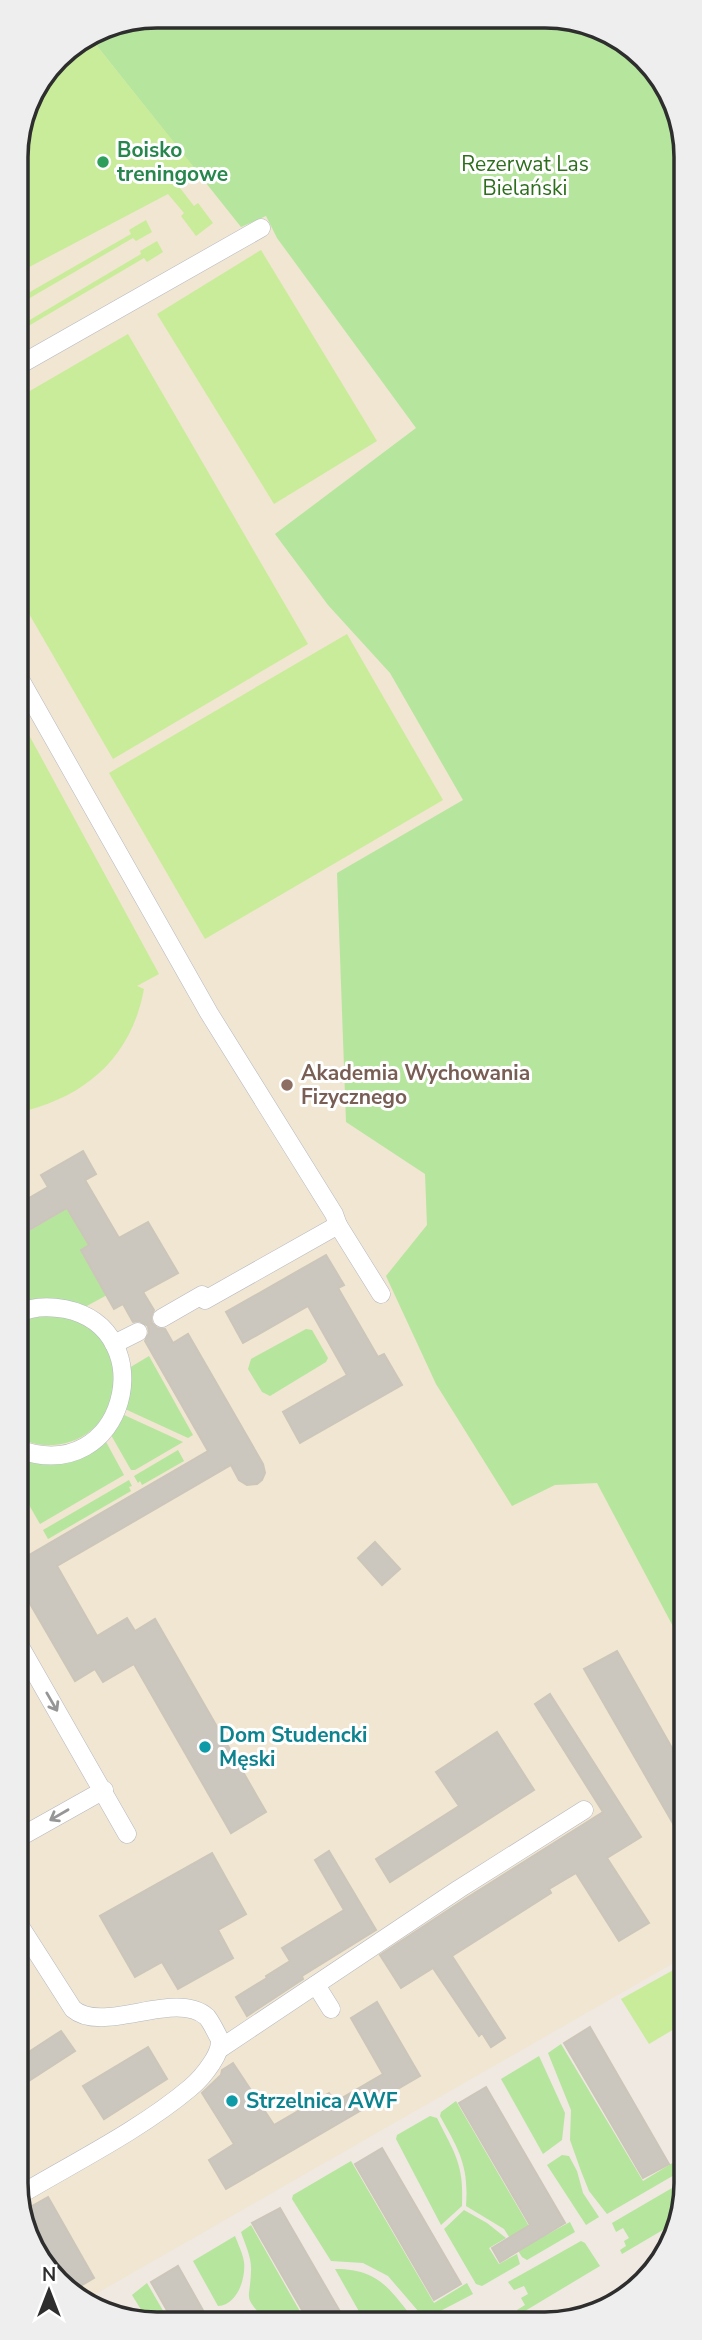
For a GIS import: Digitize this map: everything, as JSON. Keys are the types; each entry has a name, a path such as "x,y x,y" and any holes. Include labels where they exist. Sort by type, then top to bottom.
{"street":[{"path":"28,360 261,228"},
{"path":"28,693 209,1013 334,1214 380,1294"},
{"path":"162,1318 202,1295 205,1300 338,1225"},
{"path":"28,1310 50,1306 76,1312 99,1326 114,1344 122,1368 123,1391 117,1413 104,1432 86,1446 64,1455 41,1455 28,1452"},
{"path":"114,1344 138,1332"},
{"path":"28,1660 127,1834"},
{"path":"28,1833 104,1790"},
{"path":"28,2190 162,2112 196,2083 221,2048 459,1889 584,1811"},
{"path":"28,1939 73,2009 79,2014 94,2017 185,2008 206,2017 221,2040 221,2048"},
{"path":"316,1984 331,2009"}],"shaded area":[{"name":"Akademia Wychowania Fizycznego","path":"114,36 449,320 597,1482 674,1628 674,1963 94,2295 84,2289 84,2256 51,2256 35,2224 28,2191 28,149 32,124 50,85 72,60 85,50"}],"green space":[{"name":"Rezerwat Las Bielański","path":"157,28 570,30 602,41 636,66 661,100 672,132 674,1628 597,1483 555,1485 512,1506 436,1384 386,1276 427,1225 425,1174 346,1122 337,873 463,800 390,673 328,605 275,534 416,428 277,238 266,216 241,227 95,44 124,32"},
{"name":"Boisko treningowe","path":"95,44 201,176 180,188 194,206 198,203 213,223 196,236 181,216 184,213 168,194 28,268 28,149 32,124 41,100 60,72"},
{"path":"146,220 152,232 136,241 133,238 28,299 28,293 131,234 129,230"},
{"path":"157,241 163,252 147,262 144,258 28,326 28,321 141,254 140,251"},
{"path":"261,250 377,441 274,504 157,314"},
{"path":"128,334 308,644 113,759 28,612 28,392"},
{"path":"347,634 443,800 205,939 109,773"},
{"path":"28,733 159,974 137,986 144,989 138,1014 116,1055 101,1072 83,1086 28,1110"},
{"path":"68,1208 90,1246 107,1295 83,1308 28,1306 28,1232"},
{"path":"53,1314 72,1318 95,1331 108,1349 114,1369 114,1389 108,1410 95,1427 77,1439 54,1445 28,1441 28,1318"},
{"path":"306,1329 312,1330 328,1358 326,1362 270,1396 262,1392 248,1369 251,1359"},
{"path":"149,1356 193,1435 188,1438 125,1409 129,1397 129,1368"},
{"path":"122,1414 183,1442 131,1470 111,1435"},
{"path":"105,1440 124,1475 40,1524 28,1503 28,1462 50,1462"},
{"path":"178,1450 184,1461 142,1485 140,1481 138,1483 134,1476"},
{"path":"129,1480 131,1491 48,1539 43,1530"},
{"path":"674,1970 674,2029 649,2044 621,1999"},
{"path":"561,2044 643,2181 674,2162 674,2175 607,2214 589,2191 570,2140 571,2110 548,2053"},
{"path":"539,2056 565,2113 562,2140 543,2154 501,2079"},
{"path":"456,2101 537,2240 570,2222 575,2232 527,2260 522,2257 504,2229 466,2206 464,2169 440,2116 441,2112"},
{"path":"430,2116 437,2118 460,2169 462,2206 441,2225 396,2139 397,2135"},
{"path":"562,2155 569,2156 577,2171 583,2193 599,2217 586,2225 547,2165"},
{"path":"351,2161 434,2303 467,2283 473,2294 438,2312 419,2312 388,2276 363,2263 331,2261 292,2199 293,2195"},
{"path":"674,2187 665,2229 622,2254 620,2250 626,2246 624,2241 629,2238 623,2228 616,2232 612,2223"},
{"path":"464,2210 506,2238 489,2248 499,2264 517,2254 520,2264 482,2286 476,2284 444,2229"},
{"path":"251,2225 300,2312 258,2312 250,2302 250,2261 241,2232"},
{"path":"235,2236 243,2259 242,2283 230,2301 218,2306 193,2261"},
{"path":"581,2241 600,2266 523,2312 517,2310 525,2305 521,2298 528,2294 524,2286 514,2290 508,2282"},
{"path":"335,2269 374,2277 391,2291 408,2312 359,2312"},
{"path":"147,2283 164,2312 142,2311 132,2295"}],"building":[{"path":"83,1151 96,1174 85,1180 119,1238 148,1222 178,1273 143,1292 154,1310 152,1323 157,1328 165,1329 173,1343 188,1334 263,1464 265,1473 257,1484 247,1485 239,1480 231,1465 57,1566 97,1636 127,1618 135,1631 155,1619 266,1812 231,1833 134,1664 103,1682 95,1669 75,1681 28,1600 28,1553 208,1451 145,1341 149,1333 148,1326 139,1321 133,1322 123,1304 114,1309 81,1250 89,1245 67,1208 28,1231 28,1199 48,1187 41,1175"},
{"path":"326,1255 344,1285 338,1288 378,1357 384,1354 402,1385 300,1443 283,1412 347,1375 308,1306 243,1343 226,1312"},
{"path":"375,1542 400,1569 382,1585 358,1558"},
{"path":"617,1651 674,1752 674,1825 584,1669"},
{"path":"550,1694 641,1837 607,1858 649,1923 619,1941 576,1873 549,1889 551,1893 452,1956 505,2038 491,2047 482,2033 479,2036 433,1968 401,1988 380,1955 603,1812 535,1704"},
{"path":"497,1732 534,1790 390,1882 376,1859 459,1806 436,1772"},
{"path":"329,1851 376,1930 302,1976 303,1979 247,2016 236,1997 290,1961 282,1948 344,1910 315,1860"},
{"path":"212,1853 246,1914 218,1930 233,1958 178,1989 162,1962 135,1977 100,1916"},
{"path":"377,2002 420,2076 226,2189 209,2160 234,2144 202,2093 221,2075 222,2070 233,2063 274,2125 329,2093 335,2102 383,2074 351,2018"},
{"path":"590,2027 669,2164 643,2178 564,2043"},
{"path":"61,2031 75,2051 28,2082 28,2052"},
{"path":"148,2047 167,2079 104,2119 83,2086"},
{"path":"486,2087 565,2223 500,2262 492,2248 530,2225 459,2103"},
{"path":"382,2148 461,2284 434,2300 355,2164"},
{"path":"48,2197 82,2256 51,2256 41,2240 30,2208"},
{"path":"280,2208 340,2312 303,2312 252,2223"},
{"path":"84,2260 94,2278 84,2284"},
{"path":"178,2266 204,2312 168,2312 151,2282"}],"place":[{"name":"Boisko treningowe","path":"103,162"},
{"name":"Akademia Wychowania Fizycznego","path":"287,1085"},
{"name":"Dom Studencki Męski","path":"205,1747"},
{"name":"Strzelnica AWF","path":"232,2101"}]}
